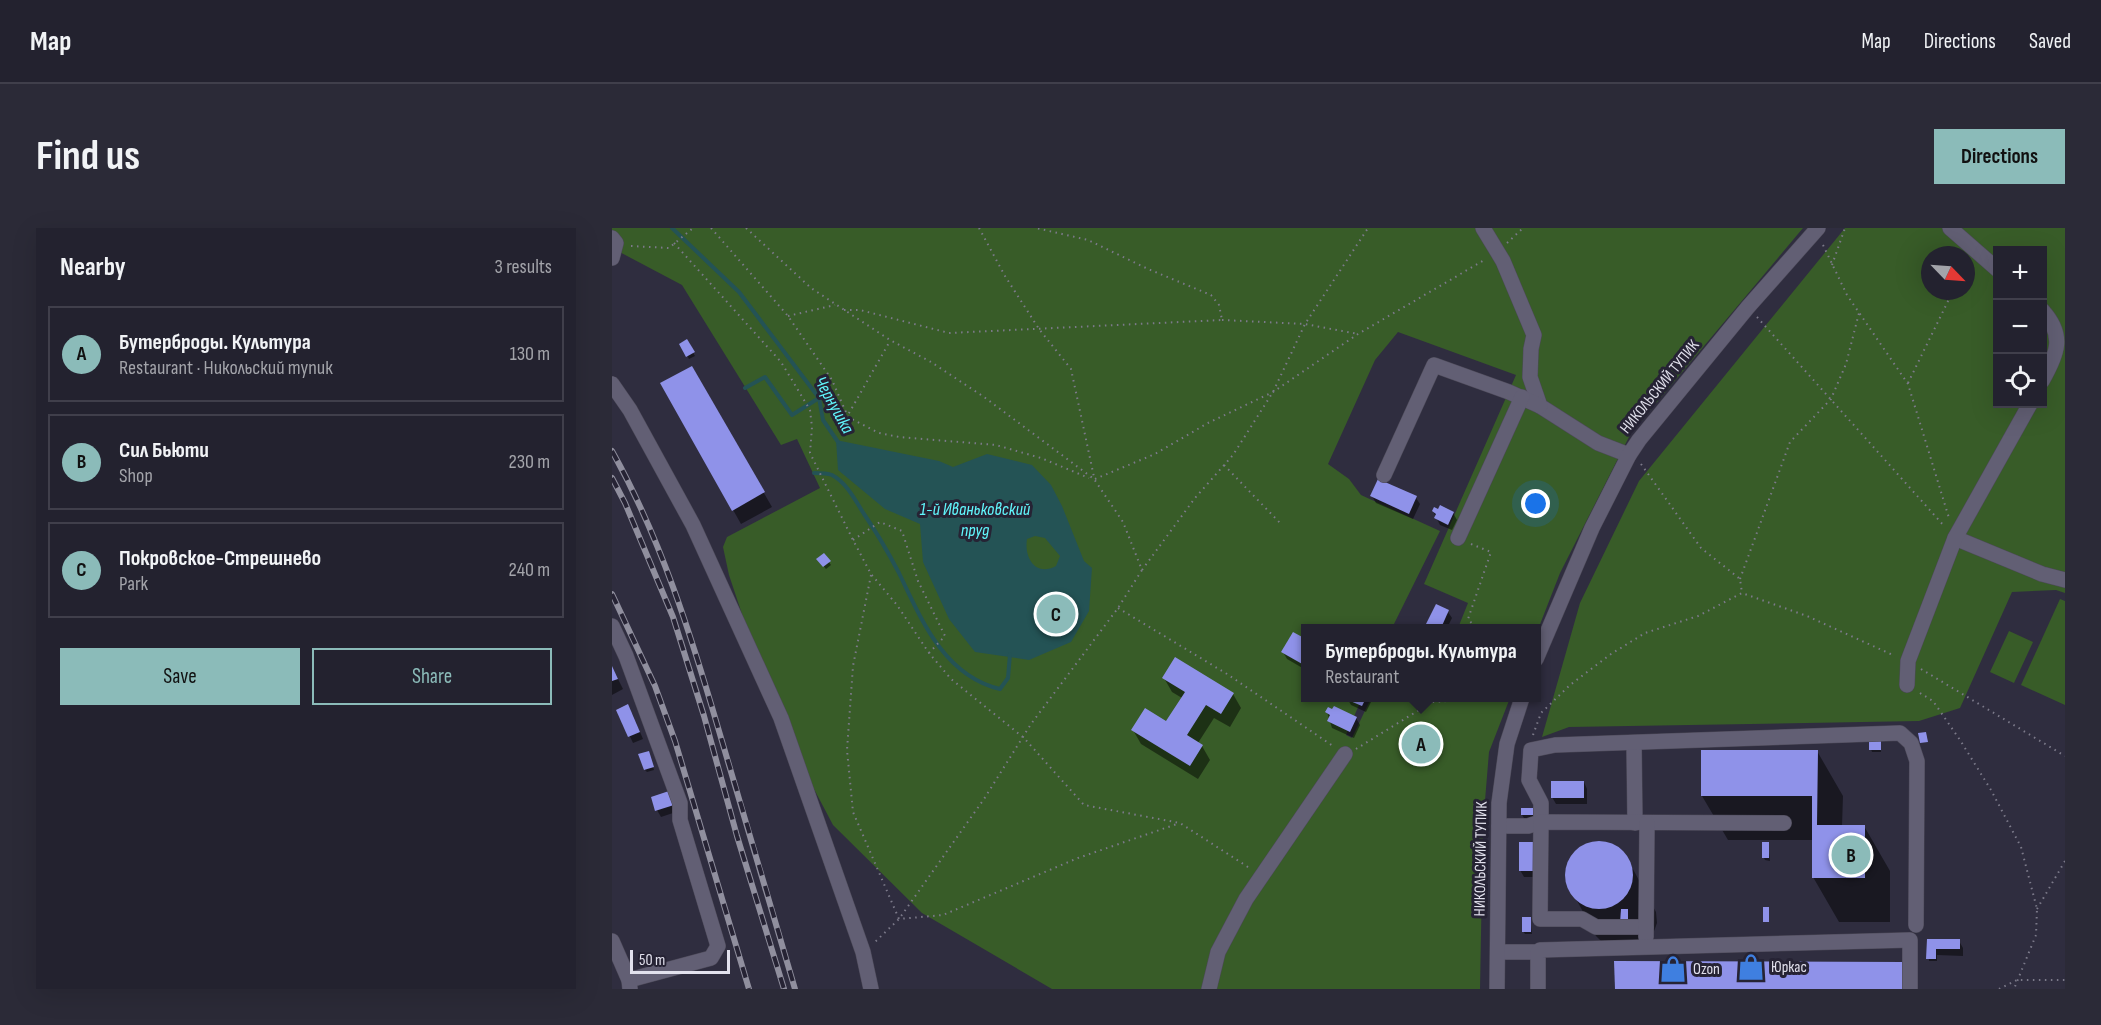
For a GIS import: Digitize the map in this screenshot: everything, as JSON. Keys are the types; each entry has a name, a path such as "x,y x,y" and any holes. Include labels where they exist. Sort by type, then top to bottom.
{"street":[{"path":"1484,228 1534,335 1530,376 1540,406"},
{"path":"1950,228 1993,266"},
{"name":"НИКОЛЬСКИЙ ТУПИК","path":"1541,647 1592,528 1629,455 1748,307 1816,230"},
{"path":"2047,314 2059,329 2060,350 2047,374"},
{"path":"1384,475 1434,365 1522,397 1598,443 1629,455"},
{"path":"612,384 630,410 693,525 781,718 863,952 870,989"},
{"path":"1458,538 1522,397"},
{"path":"1907,686 1908,662 1955,538 2028,408"},
{"path":"1955,538 2042,574 2065,580"},
{"path":"612,626 626,656 680,803 680,820 718,946 711,958 629,984 612,941"},
{"name":"НИКОЛЬСКИЙ ТУПИК","path":"1497,989 1499,803 1507,744 1521,702"},
{"path":"1507,744 1529,750 1556,746 1634,742 1900,733 1911,743 1917,761 1916,925"},
{"path":"1634,742 1641,823 1647,927 1646,948"},
{"path":"1529,750 1529,780 1541,802 1540,919 1582,919 1596,927 1647,927"},
{"path":"1209,989 1218,952 1246,899 1345,754"},
{"path":"1499,826 1528,826 1541,822 1784,823"},
{"path":"1498,952 1910,939 1910,989"},
{"path":"1538,952 1538,989"}],"path":[{"path":"613,246 669,248 693,228"},
{"path":"711,228 788,316 832,380 848,417 879,433 899,437 996,445 1041,458 1094,479 1155,454 1208,423 1273,392 1358,334 1497,252 1523,228"},
{"path":"746,228 811,288 890,340 931,362 984,397 1094,479 1123,522 1142,570"},
{"path":"980,228 1005,276 1039,328 1071,369 1094,479"},
{"path":"1036,228 1088,240 1148,269 1211,295 1219,305 1221,320"},
{"path":"863,952 899,919 984,799 1031,724 1118,608 1142,570 1195,498 1233,455 1273,392 1305,324 1368,228"},
{"path":"1832,265 1845,228"},
{"path":"1816,230 1847,295 1908,384 1955,538"},
{"path":"674,243 781,362 810,410 812,426 810,453 871,574 951,679 1024,738 1084,805 1180,823 1261,876"},
{"path":"1908,384 1949,300"},
{"path":"788,316 835,305"},
{"path":"1748,307 1955,538"},
{"path":"844,310 860,310 949,333 1221,320 1305,324 1358,334"},
{"path":"1742,593 1740,579 1790,442 1831,399 1846,364 1859,313"},
{"path":"840,429 890,340"},
{"path":"1629,455 1640,464 1701,548 1740,579"},
{"path":"1224,465 1281,524"},
{"path":"853,540 880,522 902,531 918,581 945,636 929,653"},
{"path":"1458,538 1491,552 1468,619 1472,624"},
{"path":"871,574 853,666 847,750 853,812 899,919"},
{"path":"1529,750 1541,713 1570,685 1611,654 1645,633 1698,616 1742,593 1807,616 1908,662 2065,756"},
{"path":"1118,608 1227,674 1345,754 1432,702"},
{"path":"1907,686 1933,701 1991,790 2022,846 2037,909 2036,935 2014,989"},
{"path":"899,919 944,915 1078,858 1180,823"},
{"path":"2037,909 2065,861"},
{"path":"1999,989 2017,980 2065,980"}],"green space":[{"path":"612,228 1803,228 1631,433 1560,573 1540,624 1460,624 1468,603 1424,584 1516,375 1398,332 1375,360 1328,464 1349,479 1361,495 1440,531 1394,624 1301,624 1301,702 1360,702 1346,735 1352,738 1369,702 1508,702 1489,752 1483,825 1480,989 1052,989 922,913 833,825 804,770 749,635 729,575 723,547 727,537 820,488 797,439 781,445 682,285 612,248"},
{"path":"1845,228 2065,228 2065,593 2056,590 2012,592 1960,708 1919,721 1569,727 1542,737 1580,603 1639,481"},
{"path":"2060,599 2065,601 2065,705 2021,685"},
{"path":"2009,631 2033,642 2014,683 1990,672"}],"water":[{"name":"1-й Иваньковский пруд","path":"836,440 939,461 953,467 987,454 1032,465 1051,485 1084,561 1092,568 1089,611 1071,642 1029,660 975,652 949,619 923,562 920,524 885,509 838,470","holes":["1035,536 1045,538 1060,556 1056,566 1049,569 1037,567 1032,563 1027,552 1027,539"]}],"building":[{"path":"687,339 695,352 686,357 679,344"},
{"path":"692,366 765,492 732,511 660,383"},
{"path":"1378,479 1417,496 1409,514 1370,496"},
{"path":"1440,505 1454,512 1448,525 1434,518 1436,514 1432,511 1434,507 1438,509"},
{"path":"824,553 831,561 823,567 816,559"},
{"path":"1436,604 1449,610 1443,624 1426,624"},
{"path":"1293,632 1301,636 1301,663 1281,652"},
{"path":"1175,657 1234,693 1221,714 1206,705 1187,735 1203,745 1190,766 1131,730 1145,708 1166,721 1185,692 1162,678"},
{"path":"612,666 618,679 612,681"},
{"path":"1352,702 1364,702 1362,706"},
{"path":"628,704 640,732 628,737 616,710"},
{"path":"1334,706 1357,717 1350,732 1327,721 1330,715 1325,712 1328,707 1332,709"},
{"path":"1926,732 1928,742 1920,743 1918,733"},
{"path":"1422,736 1427,738 1429,743 1427,748 1422,750 1417,748 1415,743 1417,738"},
{"path":"1869,738 1881,738 1881,750 1869,750"},
{"path":"1701,750 1818,750 1817,825 1865,825 1865,878 1812,878 1812,796 1701,796"},
{"path":"649,751 654,767 644,770 638,754"},
{"path":"1551,781 1584,781 1584,798 1551,798"},
{"path":"669,791 674,805 655,811 651,797"},
{"path":"1521,808 1537,808 1537,815 1521,815"},
{"path":"1599,841 1612,844 1623,851 1630,862 1633,875 1630,888 1623,899 1612,906 1599,909 1586,906 1575,899 1568,888 1565,875 1568,862 1575,851 1586,844"},
{"path":"1519,842 1537,842 1537,871 1519,871"},
{"path":"1762,842 1769,842 1769,858 1762,858"},
{"path":"1763,907 1769,907 1769,922 1763,922"},
{"path":"1621,909 1628,909 1628,923 1620,923"},
{"path":"1522,917 1531,917 1531,932 1522,932"},
{"path":"1927,939 1960,939 1960,949 1936,949 1936,959 1926,959"},
{"path":"1614,961 1902,962 1902,989 1615,989"}],"waterway":[{"name":"Чернушка","path":"672,228 739,292 819,398 823,420 838,442"},
{"path":"745,388 765,377 792,415 819,398"},
{"path":"814,473 832,475 850,492 887,550 926,626 949,659 980,682 1000,689 1008,678 1010,654"}],"railway":[{"path":"612,451 645,518 686,623 795,989"},
{"path":"612,478 625,503 673,617 784,989"},
{"path":"612,594 655,686 675,741 749,989"}],"place":[{"name":"Покровское-Стрешнево","path":"1056,614"},
{"name":"Бутерброды. Культура","path":"1421,744"},
{"name":"Сил Бьюти","path":"1851,855"},
{"name":"Юркас","path":"1751,967"},
{"name":"Ozon","path":"1673,969"}]}
